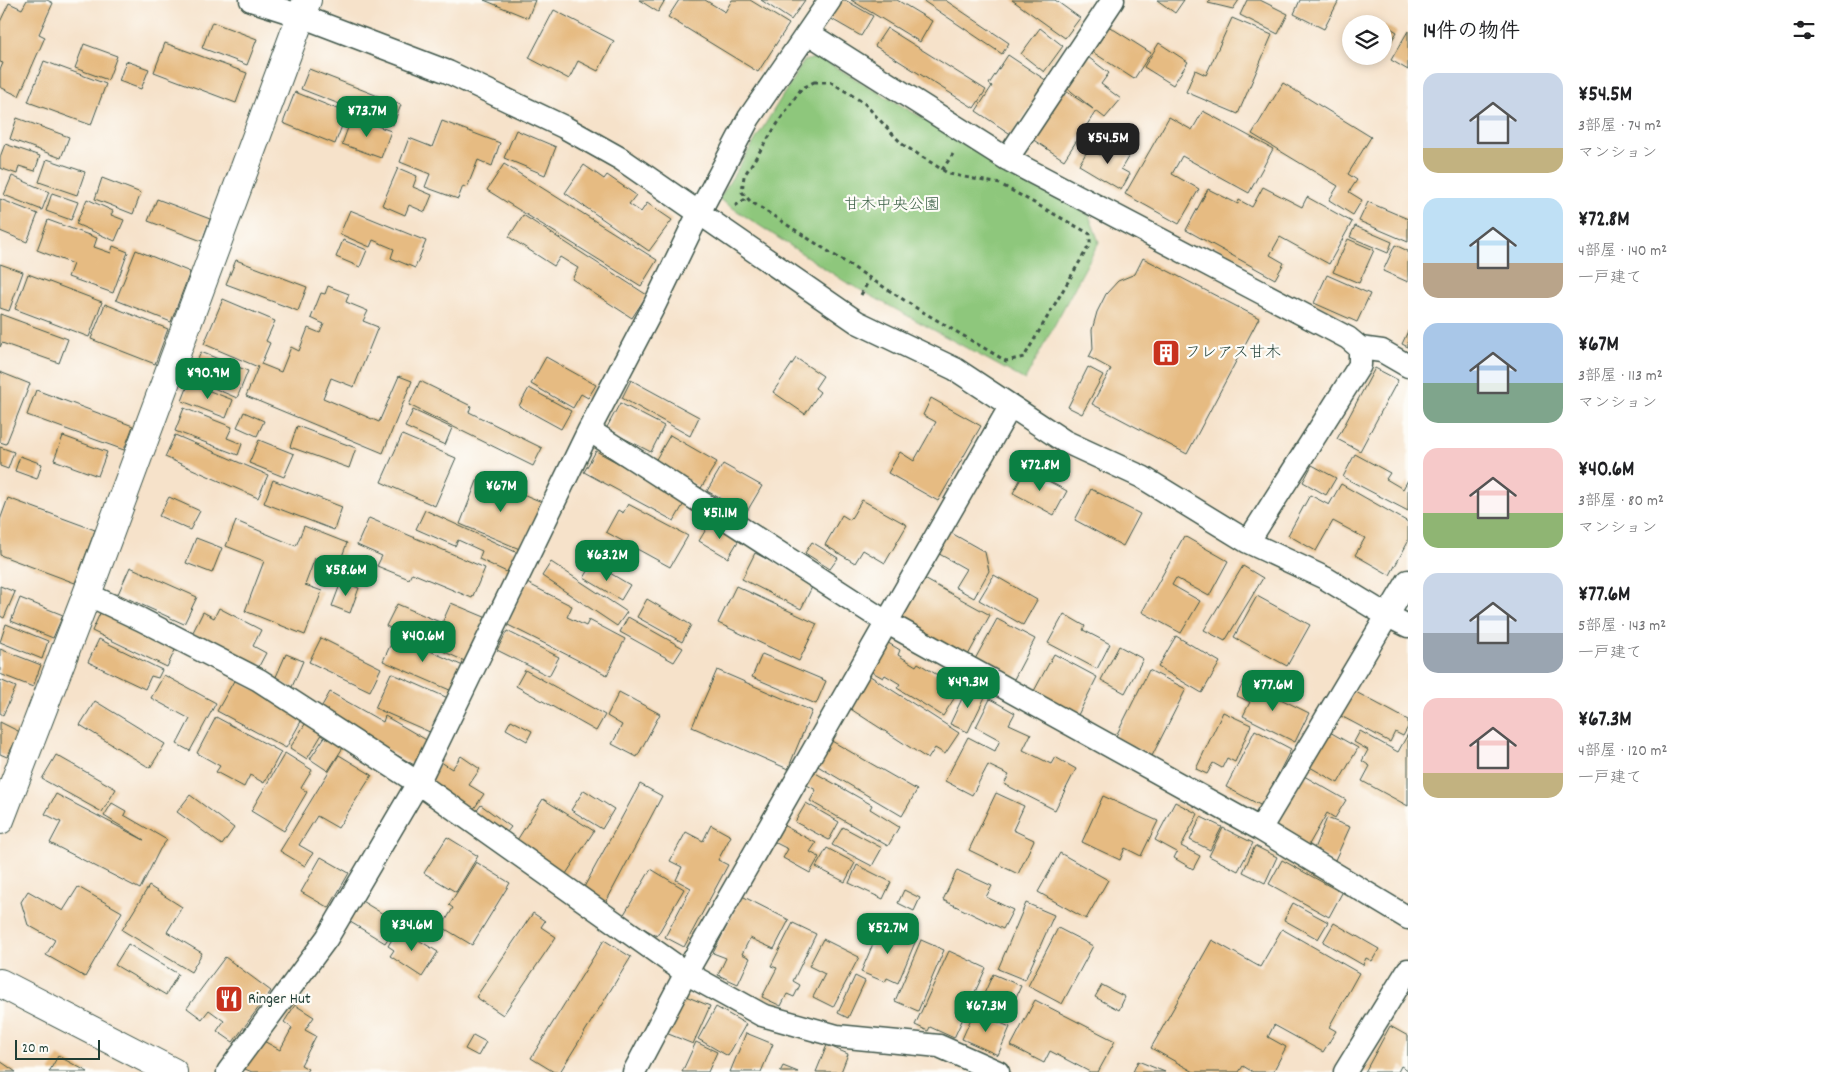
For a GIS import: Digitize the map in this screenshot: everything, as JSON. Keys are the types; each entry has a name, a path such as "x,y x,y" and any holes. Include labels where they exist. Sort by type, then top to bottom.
{"street":[{"path":"250,0 304,8 448,72 564,127 622,159 857,322 954,369 1064,441 1142,477 1248,542 1325,578 1408,626"},
{"path":"228,1072 326,938 418,783 589,430 749,118 830,0"},
{"path":"1007,159 1113,0"},
{"path":"0,820 87,594 304,8"},
{"path":"808,33 1007,159 1348,338 1360,348 1382,350 1408,366"},
{"path":"1248,542 1360,365 1360,348"},
{"path":"634,1072 686,973 1010,407"},
{"path":"589,430 886,622 1260,829 1408,918"},
{"path":"1260,829 1408,581"},
{"path":"87,594 259,680 418,783 686,973 762,1015 837,1036 939,1046 998,1072"},
{"path":"1345,1072 1408,970"},
{"path":"0,983 173,1072"}],"path":[{"path":"814,82 831,82 864,103 902,144 949,174 1000,184 1090,234 1090,244 1024,357 1006,360 870,278 750,201 742,192 744,176 776,126 801,89 814,82"},
{"path":"859,298 870,278"}],"green space":[{"name":"甘木中央公園","path":"818,57 1089,215 1099,242 1025,380 844,281 719,199 804,61"}],"building":[{"path":"27,0 47,0 53,3 39,34 45,37 19,96 0,87 0,70 3,63 0,62 0,22 9,3 22,9"},
{"path":"484,0 535,0 528,18"},
{"path":"639,0 665,0 658,12"},
{"path":"679,0 705,0 725,12 732,0 750,0 789,24 758,72 668,17"},
{"path":"761,0 805,0 791,20"},
{"path":"839,0 845,0 873,16 861,36 828,17"},
{"path":"851,0 897,0 932,21 920,42"},
{"path":"922,0 945,0 1009,43 1002,54"},
{"path":"1012,0 1055,0 1080,18 1065,38"},
{"path":"1157,0 1184,0 1175,13"},
{"path":"1210,0 1239,0 1233,9 1208,3"},
{"path":"1247,0 1260,0 1288,14 1278,34 1240,15"},
{"path":"1300,0 1339,0 1324,29 1294,14"},
{"path":"554,10 614,41 598,71 578,61 569,79 529,58"},
{"path":"1232,18 1272,35 1238,114 1186,92 1195,70 1206,75"},
{"path":"212,22 257,39 247,65 202,48"},
{"path":"1105,24 1151,53 1134,79 1088,49"},
{"path":"887,28 986,90 974,108 875,46"},
{"path":"1040,28 1063,46 1044,72 1021,54"},
{"path":"1392,29 1397,32 1392,40"},
{"path":"1408,31 1408,70 1392,61"},
{"path":"165,43 247,73 236,103 154,72"},
{"path":"1159,43 1188,62 1173,85 1144,67"},
{"path":"84,44 117,56 108,80 75,68"},
{"path":"1084,54 1109,73 1101,84 1121,99 1105,118 1096,111 1064,160 1029,137 1061,88 1093,109 1061,83"},
{"path":"1008,55 1047,81 1012,135 976,111 992,86 989,84"},
{"path":"44,61 106,84 91,125 28,102"},
{"path":"126,61 149,69 141,89 119,81"},
{"path":"309,69 401,105 393,125 301,89"},
{"path":"1283,83 1371,137 1348,174 1357,180 1349,192 1362,200 1353,215 1329,200 1338,186 1252,134"},
{"path":"295,92 347,113 335,144 283,123"},
{"path":"1203,111 1273,149 1249,193 1182,156 1172,174 1199,189 1179,224 1125,194 1169,117 1192,130"},
{"path":"352,117 391,131 381,158 342,144"},
{"path":"17,118 69,137 61,158 10,139"},
{"path":"442,121 500,143 492,166 478,160 467,188 463,186 458,199 425,187 430,174 400,162 409,138 432,147"},
{"path":"516,130 556,147 545,175 504,158"},
{"path":"1108,141 1130,154 1121,169 1130,174 1121,190 1079,165 1089,148 1100,155"},
{"path":"5,144 40,156 35,171 19,166 17,174 0,168 0,157"},
{"path":"47,159 85,172 77,195 39,182"},
{"path":"504,164 657,260 641,286 487,190"},
{"path":"584,165 604,179 607,175 636,195 629,204 641,212 647,203 672,220 649,251 565,193"},
{"path":"398,168 417,176 413,187 432,195 425,212 409,205 405,215 382,205"},
{"path":"12,176 49,192 42,210 4,195"},
{"path":"102,178 141,193 133,214 95,199"},
{"path":"1263,187 1302,207 1307,197 1352,222 1329,264 1280,237 1270,255 1284,263 1275,279 1186,230 1208,189 1238,204 1239,200 1252,207"},
{"path":"52,193 78,202 71,220 46,211"},
{"path":"0,199 38,214 27,242 0,231"},
{"path":"87,199 113,211 111,215 124,220 115,241 76,224"},
{"path":"157,199 210,219 202,241 148,221"},
{"path":"1368,202 1408,219 1408,242 1359,221"},
{"path":"350,210 426,241 415,268 391,258 394,249 373,240 370,247 340,234"},
{"path":"523,215 647,295 632,318 572,279 578,268 560,257 554,266 509,237"},
{"path":"48,220 97,238 94,247 111,253 113,246 128,252 113,293 68,277 73,264 37,250"},
{"path":"1355,226 1392,242 1388,253 1350,237"},
{"path":"1348,239 1374,250 1359,283 1333,272"},
{"path":"343,240 367,250 360,267 336,257"},
{"path":"1395,245 1408,251 1408,282 1383,271"},
{"path":"136,250 190,272 171,322 116,300"},
{"name":"フレアス甘木","path":"1143,258 1259,318 1187,454 1092,404 1111,369 1089,357 1093,349 1092,330 1097,312 1106,294 1118,281 1135,274"},
{"path":"236,260 307,287 298,311 226,284"},
{"path":"0,264 23,272 9,311 0,308"},
{"path":"28,274 102,302 89,337 15,309"},
{"path":"1327,275 1370,294 1357,322 1314,303"},
{"path":"328,286 349,294 346,302 368,311 363,321 378,327 354,387 331,378 323,398 379,422 399,376 412,381 383,453 246,396 258,367 204,344 223,299 275,321 266,341 270,343 261,364 281,372 291,347 299,351 308,328 320,333 324,324 311,318 321,293 325,294"},
{"path":"105,304 168,329 155,364 91,339"},
{"path":"0,314 68,339 59,363 2,343 0,347"},
{"path":"1408,331 1408,347 1402,344"},
{"path":"201,352 248,371 237,398 190,378"},
{"path":"546,357 596,385 588,398 581,394 573,408 531,384"},
{"path":"796,358 823,376 815,388 820,392 805,414 773,392"},
{"path":"1088,367 1103,375 1082,414 1068,407"},
{"path":"1375,368 1398,380 1360,451 1337,439"},
{"path":"0,372 30,384 6,444 0,442"},
{"path":"631,380 699,417 690,436 622,398"},
{"path":"420,381 471,406 469,412 542,448 533,466 409,405"},
{"path":"189,383 233,400 226,418 182,401"},
{"path":"529,388 571,411 561,429 519,406"},
{"path":"36,390 133,426 124,450 27,415"},
{"path":"931,398 981,426 938,501 888,473 900,452 914,461 936,422 923,415"},
{"path":"620,403 664,426 651,452 606,429"},
{"path":"184,408 232,427 227,438 242,444 238,455 175,431"},
{"path":"413,410 452,428 445,445 405,427"},
{"path":"244,412 264,421 257,436 237,427"},
{"path":"297,426 356,448 349,468 290,447"},
{"path":"175,435 268,475 258,498 165,457"},
{"path":"402,435 456,458 435,506 381,482"},
{"path":"670,435 717,462 701,488 655,461"},
{"path":"63,436 107,452 98,476 54,460"},
{"path":"259,440 294,454 284,477 249,463"},
{"path":"0,447 14,452 8,469 0,466"},
{"path":"596,451 686,500 674,521 584,472"},
{"path":"1355,454 1390,473 1386,479 1403,489 1408,480 1408,511 1343,477"},
{"path":"20,456 42,464 37,479 15,471"},
{"path":"723,464 762,486 746,513 707,491"},
{"path":"1312,465 1336,478 1326,495 1303,482"},
{"path":"1026,469 1067,491 1054,515 1013,493"},
{"path":"479,476 542,502 522,550 460,524"},
{"path":"273,480 342,507 334,530 264,503"},
{"path":"1341,484 1408,522 1408,542 1390,575 1355,555 1365,538 1333,521 1316,551 1288,535 1310,495 1329,505"},
{"path":"1091,489 1140,514 1123,546 1075,520"},
{"path":"169,497 200,511 190,530 159,516"},
{"path":"8,498 95,530 75,583 0,555 0,520"},
{"path":"862,500 907,525 885,563 863,550 855,563 825,545 842,515 850,520"},
{"path":"628,504 688,536 670,567 606,532 618,510 623,513"},
{"path":"425,510 520,554 511,574 479,559 482,551 458,540 455,546 416,529"},
{"path":"369,518 485,568 472,598 412,573 409,579 377,566 382,556 357,545"},
{"path":"236,521 296,546 304,526 347,543 338,567 315,558 305,585 322,591 305,635 245,611 264,561 226,546"},
{"path":"711,521 740,538 728,558 699,541"},
{"path":"946,530 985,552 989,571 974,598 955,587 966,569 934,551"},
{"path":"1184,536 1228,561 1209,596 1176,578 1172,585 1200,601 1181,633 1142,612"},
{"path":"196,538 222,548 212,573 186,563"},
{"path":"812,542 838,558 830,569 805,553"},
{"path":"755,553 814,583 801,609 742,579"},
{"path":"551,562 627,612 617,626 542,576"},
{"path":"593,563 630,585 621,600 584,578"},
{"path":"1243,566 1263,578 1225,641 1204,630"},
{"path":"130,567 197,597 184,624 118,594"},
{"path":"994,575 1037,600 1023,625 979,600"},
{"path":"919,576 990,615 967,657 904,622 901,610"},
{"path":"341,582 359,588 350,613 332,606"},
{"path":"527,583 572,606 567,617 586,626 589,620 625,639 607,675 506,624"},
{"path":"0,586 15,592 4,618 0,616"},
{"path":"736,586 817,624 799,661 718,623"},
{"path":"1257,596 1310,625 1287,666 1234,637"},
{"path":"20,598 63,615 53,638 11,621"},
{"path":"647,599 691,625 682,642 637,617"},
{"path":"451,603 487,618 467,662 386,626 397,604 442,623"},
{"path":"219,608 261,630 253,646 266,653 258,668 192,634 203,612 214,618"},
{"path":"102,609 177,646 167,667 92,631"},
{"path":"1064,614 1085,626 1083,630 1110,644 1097,669 1048,643"},
{"path":"628,617 683,648 674,662 620,632"},
{"path":"997,619 1035,639 1013,681 974,661"},
{"path":"6,624 48,641 42,659 0,642"},
{"path":"507,631 559,657 549,676 497,650"},
{"path":"395,635 463,666 452,691 383,661"},
{"path":"1176,636 1220,662 1202,693 1158,667"},
{"path":"321,638 381,668 370,691 309,662"},
{"path":"99,639 162,670 158,678 151,676 145,689 88,662"},
{"path":"885,641 900,650 898,655 916,666 918,663 960,689 943,716 897,688 900,684 885,675 883,678 867,669"},
{"path":"1119,646 1143,659 1125,693 1101,680"},
{"path":"0,649 41,665 33,687 0,674"},
{"path":"286,654 303,661 292,687 275,679"},
{"path":"762,654 826,681 816,704 752,677"},
{"path":"1054,654 1097,677 1078,715 1034,691"},
{"path":"525,670 605,715 596,731 516,686"},
{"path":"717,670 812,711 788,769 692,727"},
{"path":"1149,670 1186,689 1152,756 1115,738"},
{"path":"391,673 448,698 432,733 375,708"},
{"path":"867,674 959,733 945,754 935,748 928,759 846,706"},
{"path":"164,675 216,703 190,751 177,744 190,719 151,698"},
{"path":"235,679 304,716 286,748 217,711"},
{"path":"0,680 16,687 3,715 0,713"},
{"path":"1244,681 1309,713 1295,742 1243,716 1250,702 1237,696"},
{"path":"968,686 986,695 968,732 950,724"},
{"path":"1354,691 1408,720 1408,727 1403,736 1395,732 1390,742 1341,716"},
{"path":"330,692 383,722 385,716 430,742 416,766 319,711"},
{"path":"619,692 660,714 637,757 612,744 622,725 607,716"},
{"path":"990,699 1015,713 1009,724 1031,734 1023,750 1051,764 1055,757 1076,769 1055,810 1004,784 1009,775 988,765 972,795 945,781 968,737 995,751 1000,740 976,727"},
{"path":"95,701 165,744 150,768 80,725"},
{"path":"1223,712 1251,725 1235,762 1227,758 1222,768 1213,763 1207,774 1196,769"},
{"path":"216,717 281,752 264,783 250,775 244,787 216,772 220,766 197,753"},
{"path":"511,720 532,731 527,741 506,729"},
{"path":"307,721 324,731 307,759 290,748"},
{"path":"0,722 20,732 7,757 0,754"},
{"path":"1255,730 1291,749 1262,806 1226,787"},
{"path":"1328,731 1358,748 1338,783 1308,766"},
{"path":"1360,731 1398,752 1408,734 1408,806 1362,781 1370,766 1362,761 1368,750 1354,742"},
{"path":"326,735 344,746 328,771 310,759"},
{"path":"830,740 917,790 902,816 816,765"},
{"path":"285,753 312,770 301,788 307,792 284,831 251,811"},
{"path":"56,755 116,789 102,812 42,779"},
{"path":"339,755 372,775 338,828 317,816 299,845 313,853 305,866 280,851"},
{"path":"461,756 480,769 469,785 484,794 471,813 426,783 441,762 452,769"},
{"path":"812,771 872,805 870,809 899,827 888,846 810,801 816,790 805,784"},
{"path":"1304,776 1346,800 1335,818 1327,813 1307,848 1273,828"},
{"path":"640,784 662,796 606,902 583,889"},
{"path":"584,790 614,809 602,829 571,810"},
{"path":"996,793 1024,806 1013,830 1034,840 1018,874 969,850"},
{"path":"56,794 144,840 104,816 112,803 126,811 124,815 167,840 160,849 140,889 50,843 61,822 45,814"},
{"path":"190,795 234,828 222,845 177,812"},
{"path":"1103,796 1158,821 1141,856 1125,848 1120,860 1082,842"},
{"path":"543,799 594,831 564,877 514,845"},
{"path":"1175,802 1198,814 1181,846 1200,856 1193,869 1174,858 1177,852 1155,840"},
{"path":"806,803 839,822 829,840 795,822"},
{"path":"481,805 511,827 503,837 473,816"},
{"path":"1201,817 1222,827 1210,850 1190,840"},
{"path":"1327,818 1350,827 1335,860 1313,851"},
{"path":"781,824 816,843 810,852 819,857 810,873 783,858 788,849 772,841"},
{"path":"711,825 731,836 718,860 728,865 684,947 665,937 691,888 676,880 682,867 670,861 686,832 703,841"},
{"path":"843,827 882,848 872,866 832,845"},
{"path":"1223,828 1253,843 1238,871 1209,856"},
{"path":"447,837 478,856 456,892 424,873"},
{"path":"1255,846 1277,857 1265,883 1243,872"},
{"path":"827,848 855,863 845,882 816,867"},
{"path":"1060,853 1108,880 1086,919 1038,892"},
{"path":"321,857 349,873 329,908 301,892"},
{"path":"1282,860 1342,893 1329,917 1269,884"},
{"path":"476,862 510,883 472,945 442,927 453,908 449,905"},
{"path":"857,865 891,882 883,899 849,883"},
{"path":"651,869 684,889 657,936 623,916"},
{"path":"957,870 992,886 986,897 1013,910 1003,929 943,900"},
{"path":"149,886 182,907 167,932 202,953 191,972 122,930"},
{"path":"78,887 122,912 85,977 46,955 55,940 28,925 21,902 28,891 63,911"},
{"path":"904,890 920,898 914,911 898,903"},
{"path":"742,896 789,920 774,949 750,938 742,954 750,958 738,984 718,975 726,958 713,953"},
{"path":"360,900 398,923 385,943 347,920"},
{"path":"1026,903 1054,915 1025,980 998,969"},
{"path":"1293,903 1328,922 1318,939 1284,920"},
{"path":"533,913 545,921 541,927 556,937 503,1015 476,997"},
{"path":"793,923 816,934 793,981 800,985 794,997 787,994 781,1006 762,997 777,968 771,966"},
{"path":"1334,923 1379,949 1372,961 1366,958 1363,965 1323,942"},
{"path":"881,925 916,940 898,983 887,978 885,982 861,972"},
{"path":"399,928 438,952 422,977 390,956 394,950 388,946"},
{"path":"1058,928 1093,946 1062,1004 1028,986"},
{"path":"1282,929 1359,973 1329,1027 1336,1031 1323,1052 1274,1025 1268,1037 1286,1047 1273,1072 1253,1072 1243,1066 1239,1072 1194,1072 1151,1048 1212,940 1260,967"},
{"path":"823,939 859,957 833,1007 813,997 825,974 809,966"},
{"path":"604,940 631,957 560,1072 554,1072 531,1058"},
{"path":"921,940 944,950 918,1011 895,1001"},
{"path":"128,944 178,974 166,995 115,965"},
{"path":"949,951 986,968 954,1038 930,1027 928,1031 915,1025"},
{"name":"Ringer Hut","path":"225,957 271,991 233,1042 217,1031 224,1021 209,1010 202,1019 187,1008"},
{"path":"993,974 1021,986 1011,1008 983,996"},
{"path":"855,976 865,981 848,1018 838,1013"},
{"path":"1102,985 1125,997 1119,1010 1095,997"},
{"path":"683,995 710,1006 693,1044 666,1033"},
{"path":"1035,1000 1115,1041 1098,1072 1090,1072 1050,1051 1044,1063 1011,1046"},
{"path":"295,1005 314,1017 305,1030 316,1036 301,1065 308,1069 306,1072 252,1072 245,1069 260,1039 280,1050 292,1028 284,1022"},
{"path":"716,1007 746,1024 728,1056 698,1039"},
{"path":"974,1012 1010,1027 998,1055 962,1039"},
{"path":"1390,1026 1408,1036 1408,1070 1401,1066 1398,1072 1365,1072"},
{"path":"746,1033 773,1044 761,1072 730,1072"},
{"path":"473,1035 486,1042 478,1056 465,1049"},
{"path":"696,1042 717,1052 708,1072 682,1072"},
{"path":"827,1045 848,1054 841,1072 816,1072"},
{"path":"58,1056 88,1072 49,1072"},
{"path":"0,1061 16,1072 0,1072"},
{"path":"1138,1061 1165,1072 1133,1072"},
{"path":"783,1066 798,1072 780,1072"}],"place":[{"name":"フレアス甘木","path":"1166,353"},
{"name":"Ringer Hut","path":"229,999"}]}
